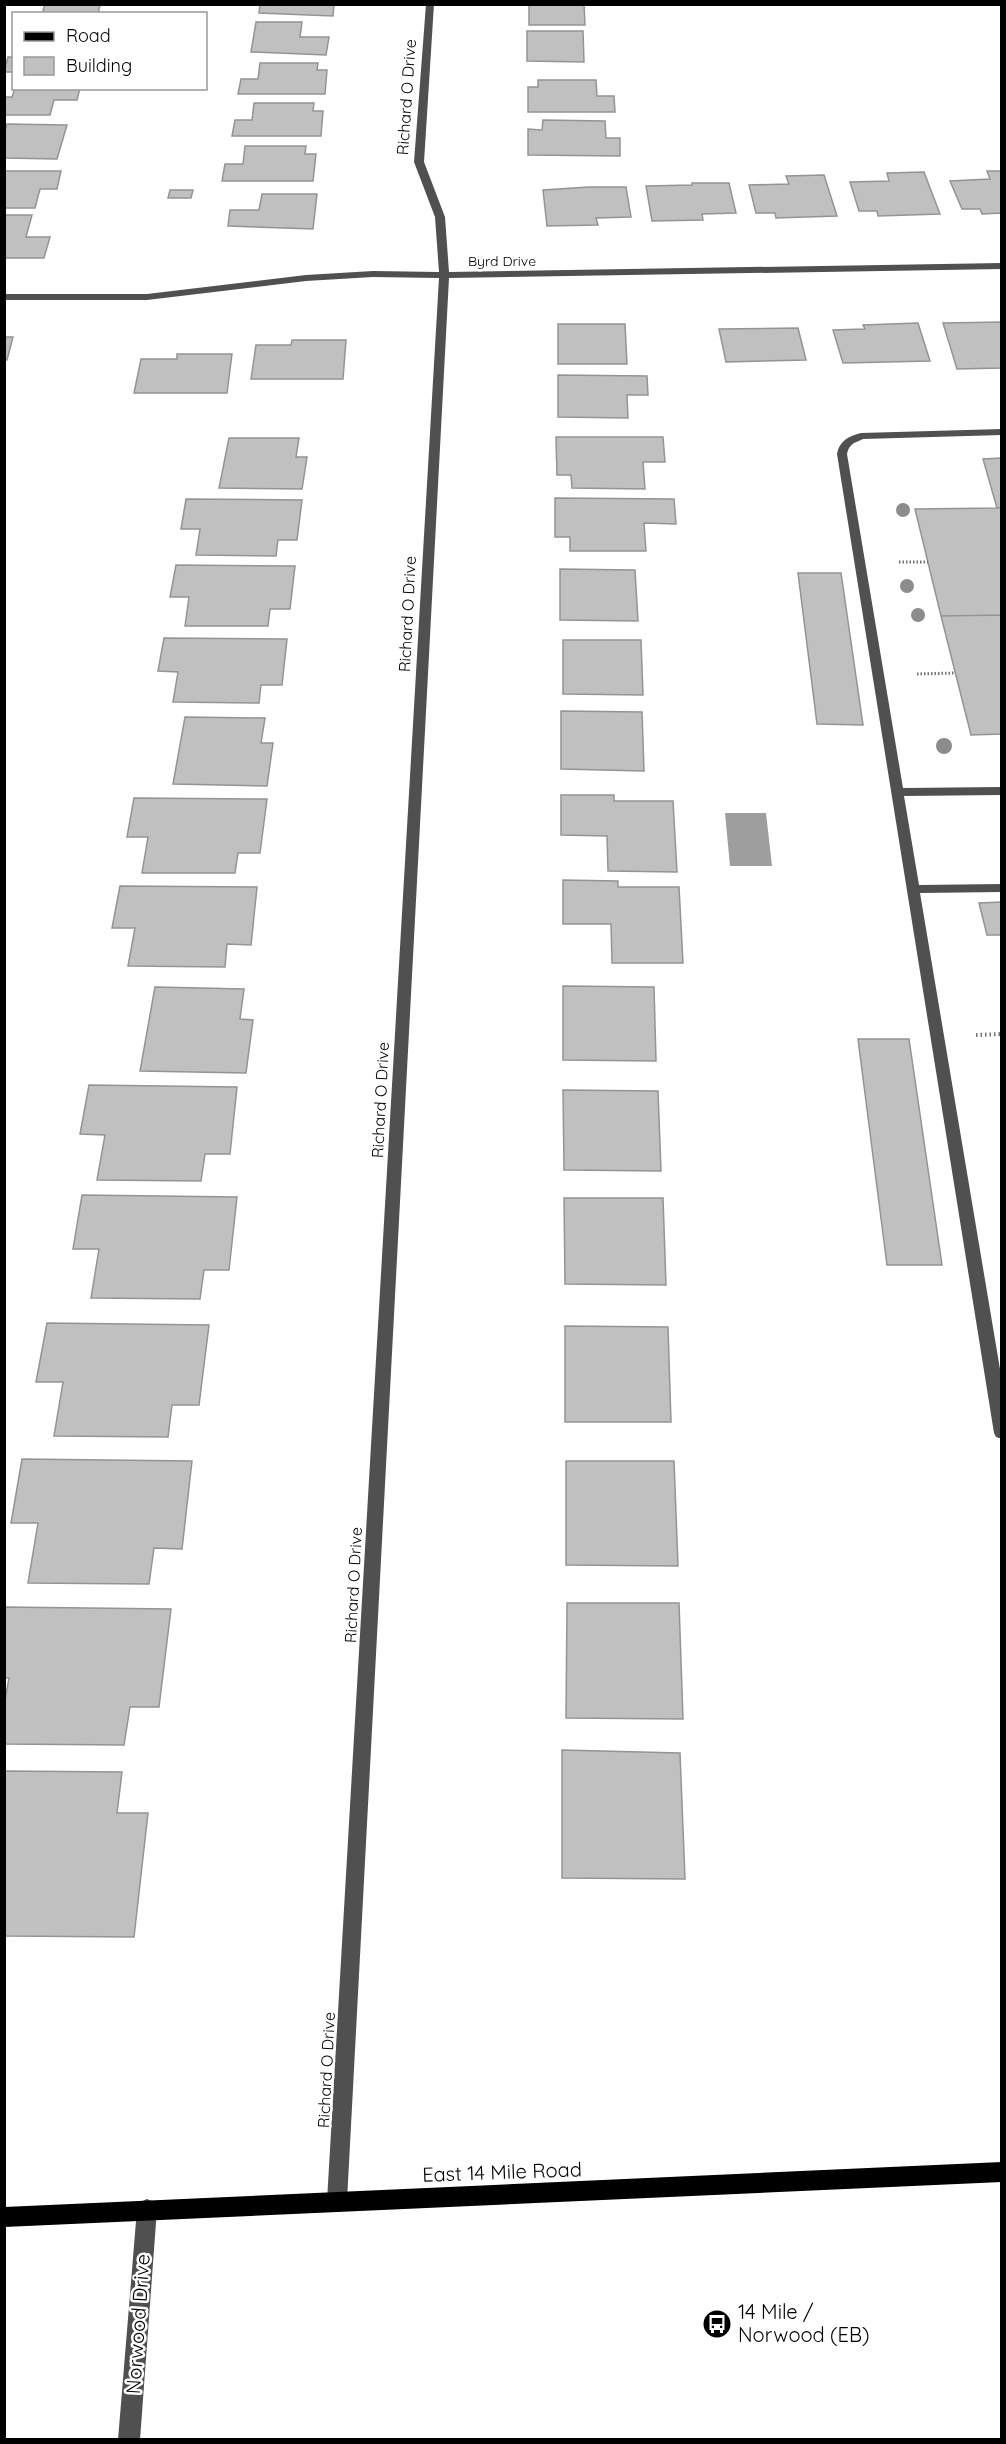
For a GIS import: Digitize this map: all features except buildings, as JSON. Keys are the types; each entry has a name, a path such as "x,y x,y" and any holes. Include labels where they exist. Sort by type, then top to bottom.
{"main road":[{"name":"East 14 Mile Road","path":"4,2217 1002,2172"}],"street":[{"name":"Richard O Drive","path":"337,2201 444,274 440,217 419,162 430,4"},
{"name":"Byrd Drive","path":"4,297 147,297 336,275 490,275 1002,266"},
{"path":"1002,432 861,436 849,441 843,447 912,889 1002,1433"},
{"path":"897,792 1002,790"},
{"path":"912,889 1002,888"},
{"name":"Norwood Drive","path":"129,2439 147,2209"}],"path":[{"path":"895,562 928,562"},
{"path":"910,674 955,673"},
{"path":"969,1035 1002,1034"}],"shaded area":[{"path":"725,813 766,813 772,866 730,866"}],"place":[{"name":"14 Mile / Norwood (EB)","path":"717,2324"}]}
